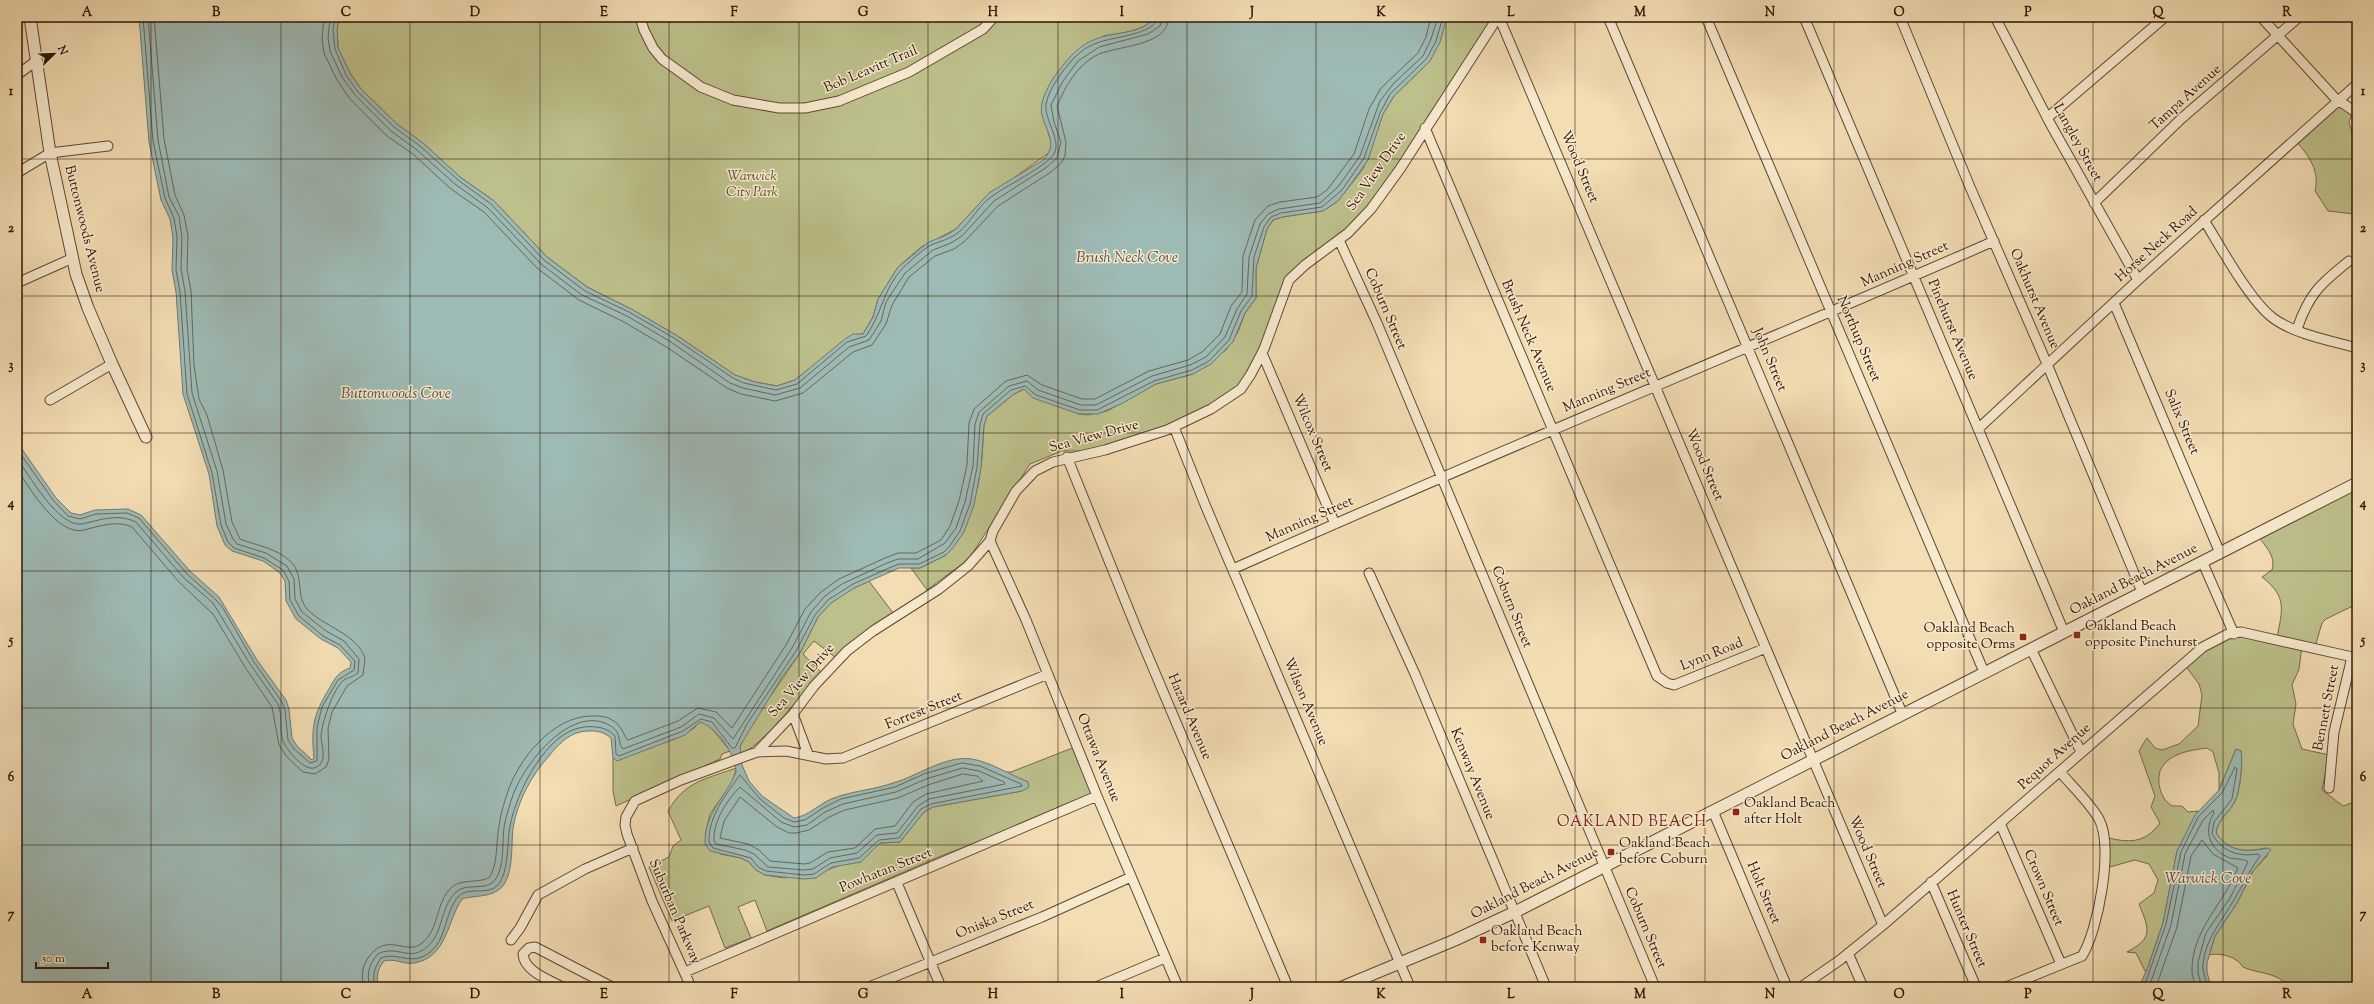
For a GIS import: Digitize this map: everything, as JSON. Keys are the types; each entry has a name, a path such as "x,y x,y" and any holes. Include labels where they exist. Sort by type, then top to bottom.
{"street":[{"name":"Buttonwoods Avenue","path":"30,17 50,154 73,258 88,308 146,437"},
{"name":"Bob Leavitt Trail","path":"640,17 644,30 653,48 662,59 701,87 733,100 779,108 805,108 833,102 909,72 983,29 994,17"},
{"name":"Sea View Drive","path":"633,848 625,825 627,811 635,801 681,780 757,752 793,714 814,686 847,651 951,580 976,559 990,541 996,526 1024,481 1047,464 1067,457 1105,450 1174,427 1226,401 1240,389 1251,374 1262,353 1290,280 1339,240 1371,209 1400,169 1425,128 1498,17"},
{"name":"Wood Street","path":"1498,17 1883,925"},
{"name":"John Street","path":"1608,17 1902,713"},
{"name":"Northup Street","path":"1706,17 1984,672"},
{"name":"Pinehurst Avenue","path":"1804,17 2064,632"},
{"name":"Oakhurst Avenue","path":"1900,17 2142,592"},
{"name":"Langley Street","path":"1995,17 2047,118 2138,280"},
{"path":"2047,118 2165,17"},
{"path":"2260,17 2339,101 2357,113"},
{"name":"Tampa Avenue","path":"2094,203 2182,118 2299,17"},
{"path":"17,75 36,61"},
{"name":"Horse Neck Road","path":"1978,429 2138,280 2357,84"},
{"name":"Brush Neck Avenue","path":"1425,128 1654,670 1667,683"},
{"path":"17,174 50,154 108,146"},
{"path":"2204,220 2261,307 2273,318 2320,338 2357,348"},
{"name":"Coburn Street","path":"1339,240 1377,323 1603,866 1655,987"},
{"name":"Manning Street","path":"1233,569 1442,478 1552,428 1832,313 1994,241"},
{"path":"17,283 73,258"},
{"path":"2297,329 2304,309 2314,292 2349,261"},
{"name":"Salix Street","path":"2114,303 2220,553"},
{"name":"Wilcox Street","path":"1262,353 1335,524"},
{"path":"50,400 112,364"},
{"name":"Wilson Avenue","path":"1174,427 1410,987"},
{"name":"Hazard Avenue","path":"1067,457 1137,630 1288,987"},
{"name":"Oakland Beach Avenue","path":"1342,987 1455,940 1515,912 1813,758 2357,483"},
{"name":"Ottawa Avenue","path":"990,541 1006,571 1097,796 1178,987"},
{"path":"2202,561 2234,634"},
{"name":"Kenway Avenue","path":"1368,573 1415,674 1546,987"},
{"name":"Pequot Avenue","path":"1801,987 1848,953 1883,925 2203,647 2228,634 2247,634 2354,657"},
{"name":"Lynn Road","path":"1667,683 1674,685 1685,682 1766,648"},
{"path":"2031,649 2081,752"},
{"name":"Bennett Street","path":"2329,788 2334,732 2354,657"},
{"name":"Forrest Street","path":"757,752 786,751 808,754 826,759 843,758 1048,674"},
{"path":"793,714 808,754"},
{"path":"2006,987 2082,956 2089,946 2098,912 2104,870 2104,833 2099,820 2060,772"},
{"name":"Powhatan Street","path":"685,972 897,883 1097,796"},
{"name":"Holt Street","path":"1713,811 1787,987"},
{"name":"Crown Street","path":"2000,823 2061,964"},
{"path":"511,940 520,928 538,895 586,869 633,848"},
{"name":"Suburban Parkway","path":"633,848 652,901 691,987"},
{"name":"Oniska Street","path":"869,987 1131,877"},
{"name":"Hunter Street","path":"1931,882 1976,987"},
{"path":"897,883 941,987"},
{"path":"562,987 529,968 524,961 523,954 529,948 535,948 612,987"},
{"path":"1848,953 1863,987"},
{"path":"1096,987 1165,958"}],"green space":[{"name":"Warwick City Park","path":"339,17 1155,17 1145,26 1138,29 1103,36 1048,133 1052,143 1050,152 982,201 956,229 921,247 898,267 878,299 873,317 863,334 853,335 795,380 777,386 755,382 735,375 676,335 631,309 587,287 547,257 494,201 460,177 423,143 397,124 361,89 350,73 338,48 337,30"},
{"path":"1447,17 1499,17 1364,219 1290,280 1249,379 1175,428 1085,451 1062,451 1030,464 966,561 927,590 911,568 920,568 946,555 978,486 982,458 984,425 987,416 1014,394 1024,389 1079,414 1088,415 1107,411 1156,384 1193,374 1226,350 1238,332 1245,313 1256,298 1256,268 1267,229 1273,220 1282,217 1323,211 1338,201 1363,169 1383,114 1394,96 1430,61"},
{"path":"2339,101 2352,112 2349,123 2357,148 2355,214 2328,211 2315,191 2315,170 2309,158 2296,141"},
{"path":"2357,483 2357,604 2326,619 2322,623 2315,647 2302,646 2299,669 2292,685 2296,704 2293,724 2302,749 2329,755 2322,790 2343,806 2357,801 2357,987 2323,987 2318,982 2289,987 2274,976 2243,967 2238,961 2230,957 2219,954 2209,955 2215,936 2237,903 2253,871 2267,856 2267,848 2239,850 2221,840 2216,833 2221,820 2237,797 2241,776 2242,756 2241,751 2236,749 2219,790 2219,773 2213,752 2207,748 2188,751 2176,755 2162,767 2159,783 2165,799 2173,806 2182,806 2188,812 2198,811 2177,851 2163,923 2146,973 2136,953 2127,952 2142,942 2145,937 2147,926 2139,904 2154,893 2158,880 2149,864 2135,860 2106,868 2105,837 2129,841 2136,840 2148,835 2160,823 2151,807 2155,796 2139,751 2147,738 2155,748 2162,750 2179,744 2198,726 2202,695 2199,684 2184,664 2232,633 2277,638 2281,604 2276,591 2262,577 2272,570 2273,560 2270,552 2258,536"},
{"path":"869,581 893,613 835,657 814,641 803,654 821,672 772,729 750,749 740,755 740,746 750,726 800,653 818,617 831,603 846,592"},
{"path":"700,722 709,725 730,751 722,754 720,759 616,806 613,791 613,758 675,739 693,729"},
{"path":"1075,747 1094,797 941,856 767,931 755,900 738,907 751,938 725,948 709,906 672,921 649,867 669,857 673,846 681,840 668,811 682,793 697,782 736,768 733,781 710,814 705,835 720,854 741,858 749,862 756,870 765,875 784,878 825,871 842,864 861,862 880,843 900,842 924,812 933,807 1022,791 1028,782 1004,772 1011,772"}],"water":[{"path":"139,17 339,17 337,30 338,48 350,73 361,89 397,124 423,143 460,177 494,201 547,257 587,287 631,309 676,335 735,375 755,382 777,386 795,380 853,334 863,334 873,317 878,299 898,267 929,242 947,235 956,229 989,193 1043,160 1051,146 1041,111 1043,98 1058,72 1072,55 1085,44 1103,36 1136,30 1150,23 1155,17 1447,17 1440,42 1430,61 1394,96 1383,114 1368,160 1338,201 1323,211 1282,217 1273,220 1267,229 1256,268 1256,298 1245,313 1233,342 1211,364 1193,374 1156,384 1123,403 1098,414 1079,414 1033,398 1024,389 1014,394 987,416 984,425 981,468 974,505 964,532 952,549 946,555 920,568 899,568 854,588 831,603 818,617 800,653 782,677 740,746 742,765 749,781 762,796 794,818 804,815 826,801 839,796 902,780 952,760 972,759 979,761 1028,782 1029,787 1022,791 933,807 924,812 900,842 880,843 861,862 832,867 816,878 804,879 765,875 756,870 749,862 741,858 710,851 705,844 708,823 736,772 729,750 719,736 707,725 700,722 685,735 617,761 613,758 611,738 608,735 596,731 580,732 567,738 555,748 536,772 526,789 515,818 510,867 506,881 502,887 498,891 488,895 462,899 440,946 425,960 414,963 392,960 384,961 378,974 379,987 17,987 17,442 56,498 71,513 80,515 95,510 128,509 141,515 190,571 219,597 257,660 286,700 289,709 292,738 297,746 312,760 314,758 313,730 316,714 335,679 342,671 350,668 351,662 338,648 321,639 296,619 286,601 285,581 280,573 263,561 232,551 225,545 217,526 209,474 183,394 176,292 172,270 173,238 170,219 161,200 149,142"},
{"name":"Warwick Cove","path":"2236,749 2241,751 2242,756 2241,776 2237,797 2221,820 2216,833 2221,840 2239,850 2268,848 2271,850 2253,871 2237,903 2215,936 2207,963 2207,972 2211,987 2139,987 2148,967 2163,923 2177,851 2195,815 2219,790"}],"place":[{"name":"Oakland Beach opposite Pinehurst","path":"2077,635"},
{"name":"Oakland Beach opposite Orms","path":"2023,637"},
{"name":"Oakland Beach after Holt","path":"1736,812"},
{"name":"Oakland Beach before Coburn","path":"1611,852"},
{"name":"Oakland Beach before Kenway","path":"1483,940"}],"district":[{"name":"OAKLAND BEACH","path":"1632,822"}],"water label":[{"name":"Brush Neck Cove","path":"1127,258"},
{"name":"Buttonwoods Cove","path":"396,394"}]}
